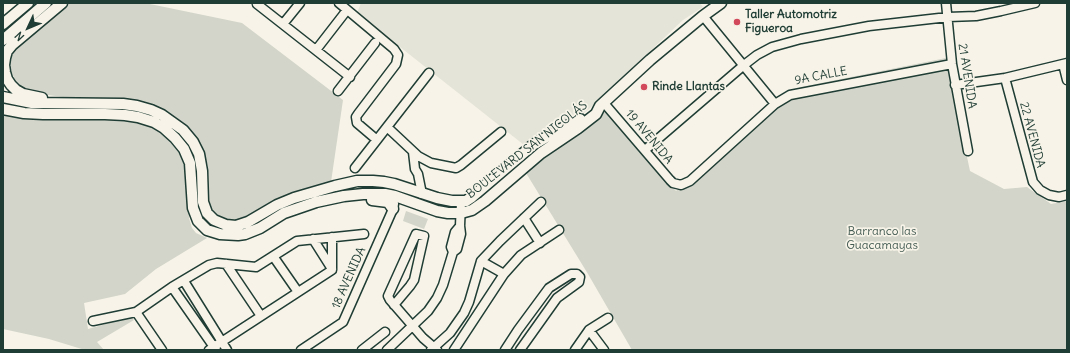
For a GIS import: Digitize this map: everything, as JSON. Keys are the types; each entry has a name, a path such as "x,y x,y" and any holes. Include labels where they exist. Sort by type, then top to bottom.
{"main road":[{"path":"3,24 28,3"},
{"path":"3,40 46,3"},
{"path":"62,3 12,45 5,58 5,72 11,85 23,94 43,98 65,99 83,104"},
{"name":"BOULEVARD SAN NICOLÁS","path":"3,97 32,103 124,104 151,110 162,115 183,130 193,142 199,154 202,171 203,202 207,213 214,220 226,225 236,226 248,222 277,205 294,198 357,181 373,181 394,184 437,198 461,202 472,197 533,145 576,122 602,104 650,60 720,3"},
{"name":"BOULEVARD SAN NICOLÁS","path":"3,109 24,113 43,114 125,115 154,122 164,128 184,149 190,163 193,208 198,221 207,230 220,234 238,235 260,228 289,212 316,202 344,196 385,194 395,196 436,211 461,213 472,210 485,201 540,153 578,128 596,114 602,104"},
{"path":"395,196 397,192 400,191 414,194 420,193"},
{"path":"289,212 345,200 385,201 390,204 393,209"}],"street":[{"path":"283,24 300,3"},
{"path":"338,3 394,49 398,55 396,64 356,117 357,123 377,140"},
{"name":"21 AVENIDA","path":"946,3 955,85 968,151"},
{"path":"645,150 744,65 757,55 772,47 795,40 869,26 948,17 976,16 1035,3"},
{"path":"257,4 350,76"},
{"path":"316,50 347,10"},
{"path":"703,16 775,104"},
{"path":"338,91 375,43"},
{"path":"955,85 1005,78 1065,63 1067,80"},
{"name":"9A CALLE","path":"677,184 681,185 690,181 775,104 785,97 796,93 952,64"},
{"path":"355,168 429,73"},
{"name":"22 AVENIDA","path":"1005,78 1033,182 1036,188 1053,196 1059,197 1067,195"},
{"name":"19 AVENIDA","path":"602,104 645,150 670,180 677,184"},
{"path":"387,127 416,154 430,163 456,168 501,132"},
{"path":"416,154 415,169 418,174 420,193"},
{"name":"18 AVENIDA","path":"301,350 343,322 393,209 395,196"},
{"path":"387,350 428,311 437,298 443,285 453,252 457,249 461,234 461,202"},
{"path":"394,305 414,280 424,236 416,234 388,294 394,305 434,349 450,333 464,313 469,302 481,261 541,202"},
{"path":"524,218 540,243"},
{"path":"454,350 504,274 521,255 559,230"},
{"path":"93,321 136,312 172,287 217,263 255,267 297,241 364,234"},
{"path":"332,238 332,270"},
{"path":"313,239 332,270"},
{"path":"274,256 298,292"},
{"path":"481,261 504,274"},
{"path":"226,264 262,316"},
{"path":"172,287 213,349 332,270"},
{"path":"505,350 549,288 571,274 577,274 580,276 579,282 557,298 520,350"},
{"path":"184,280 227,350"},
{"path":"136,312 162,350"},
{"path":"575,350 589,330 608,318"},
{"path":"518,330 529,336"},
{"path":"589,330 604,350"},
{"path":"362,350 385,332"}],"shaded area":[{"path":"361,3 700,3 703,7 683,20 588,110 572,122 545,131 524,145 357,13"}],"green space":[{"path":"69,3 145,3 242,23 343,100 331,182 244,220 234,223 225,221 216,216 211,210 209,204 208,166 202,148 192,133 178,120 162,110 141,101 124,99 77,99 26,91 16,84 10,67 10,59 14,51"},
{"name":"Barranco las Guacamayas","path":"946,58 970,171 1004,189 1027,187 1051,204 1067,201 1067,350 632,350 588,274 526,173 606,111 676,191 783,97 801,87"},
{"path":"3,113 33,119 117,118 139,121 165,132 184,155 187,166 189,218 192,228 196,233 207,238 156,269 125,294 84,303 88,329 131,317 134,320 97,342 104,350 85,350 49,339 3,329"},
{"path":"406,211 428,219 424,229 403,221"}],"place":[{"name":"Taller Automotriz Figueroa","path":"737,22"},
{"name":"Rinde Llantas","path":"644,87"}]}
